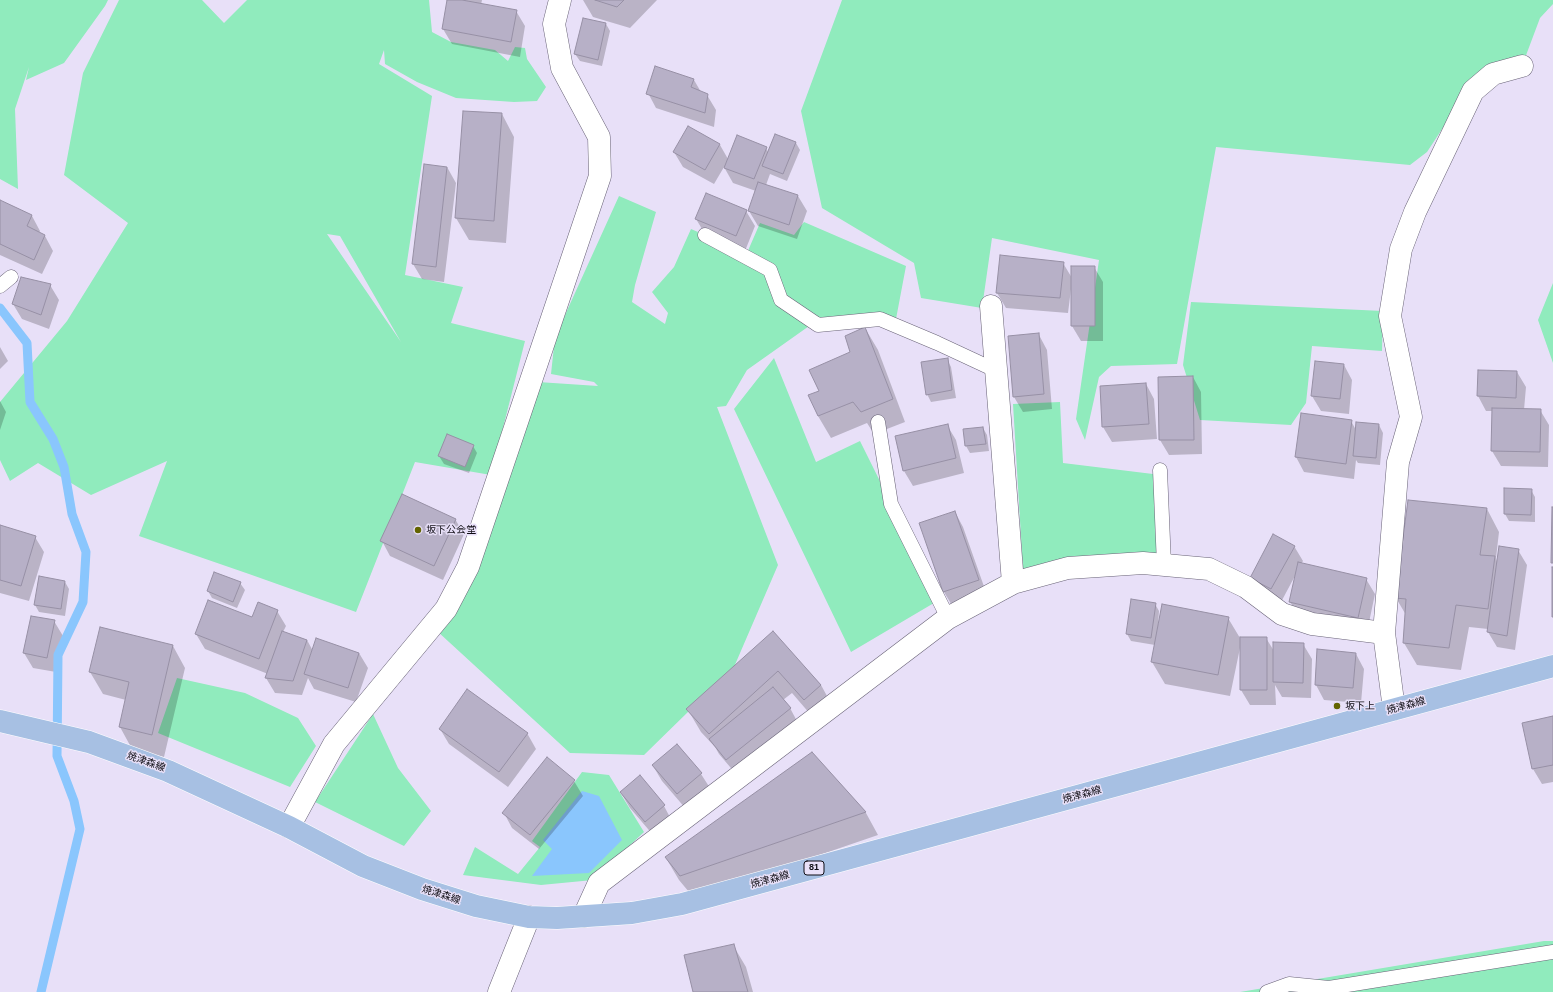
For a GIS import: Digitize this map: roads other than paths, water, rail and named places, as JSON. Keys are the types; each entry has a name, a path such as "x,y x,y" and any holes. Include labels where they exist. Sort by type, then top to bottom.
{"main road":[{"name":"焼津森線","path":"0,721 89,742 168,770 289,827 363,866 422,889 476,906 529,917 557,918 632,913 682,904 1553,666"}],"street":[{"path":"289,827 334,744 446,609 468,567 600,176 599,137 562,68 554,24 560,0"},
{"path":"1394,709 1384,634 1398,462 1411,417 1390,316 1401,249 1415,212 1473,91 1493,74 1522,66"},
{"path":"991,306 1013,583"},
{"path":"584,916 599,883 948,618 1013,583 1068,568 1143,563 1209,569 1246,587 1282,614 1312,624 1384,634"},
{"path":"499,992 529,917"}],"lane":[{"path":"705,235 770,270 781,300 818,325 880,319 938,343 996,370"},
{"path":"878,422 891,504 948,618"},
{"path":"1160,470 1164,565"},
{"path":"1267,992 1289,984 1329,988 1553,952"}],"water":[{"path":"582,791 599,796 622,840 589,873 532,876 552,849 543,840"}],"waterway":[{"path":"0,308 27,343 30,402 53,439 64,467 72,514 86,552 83,602 58,655 57,756 74,801 80,829 41,992"}],"place":[{"name":"坂下公会堂","path":"418,530"},
{"name":"坂下上","path":"1337,706"}]}
